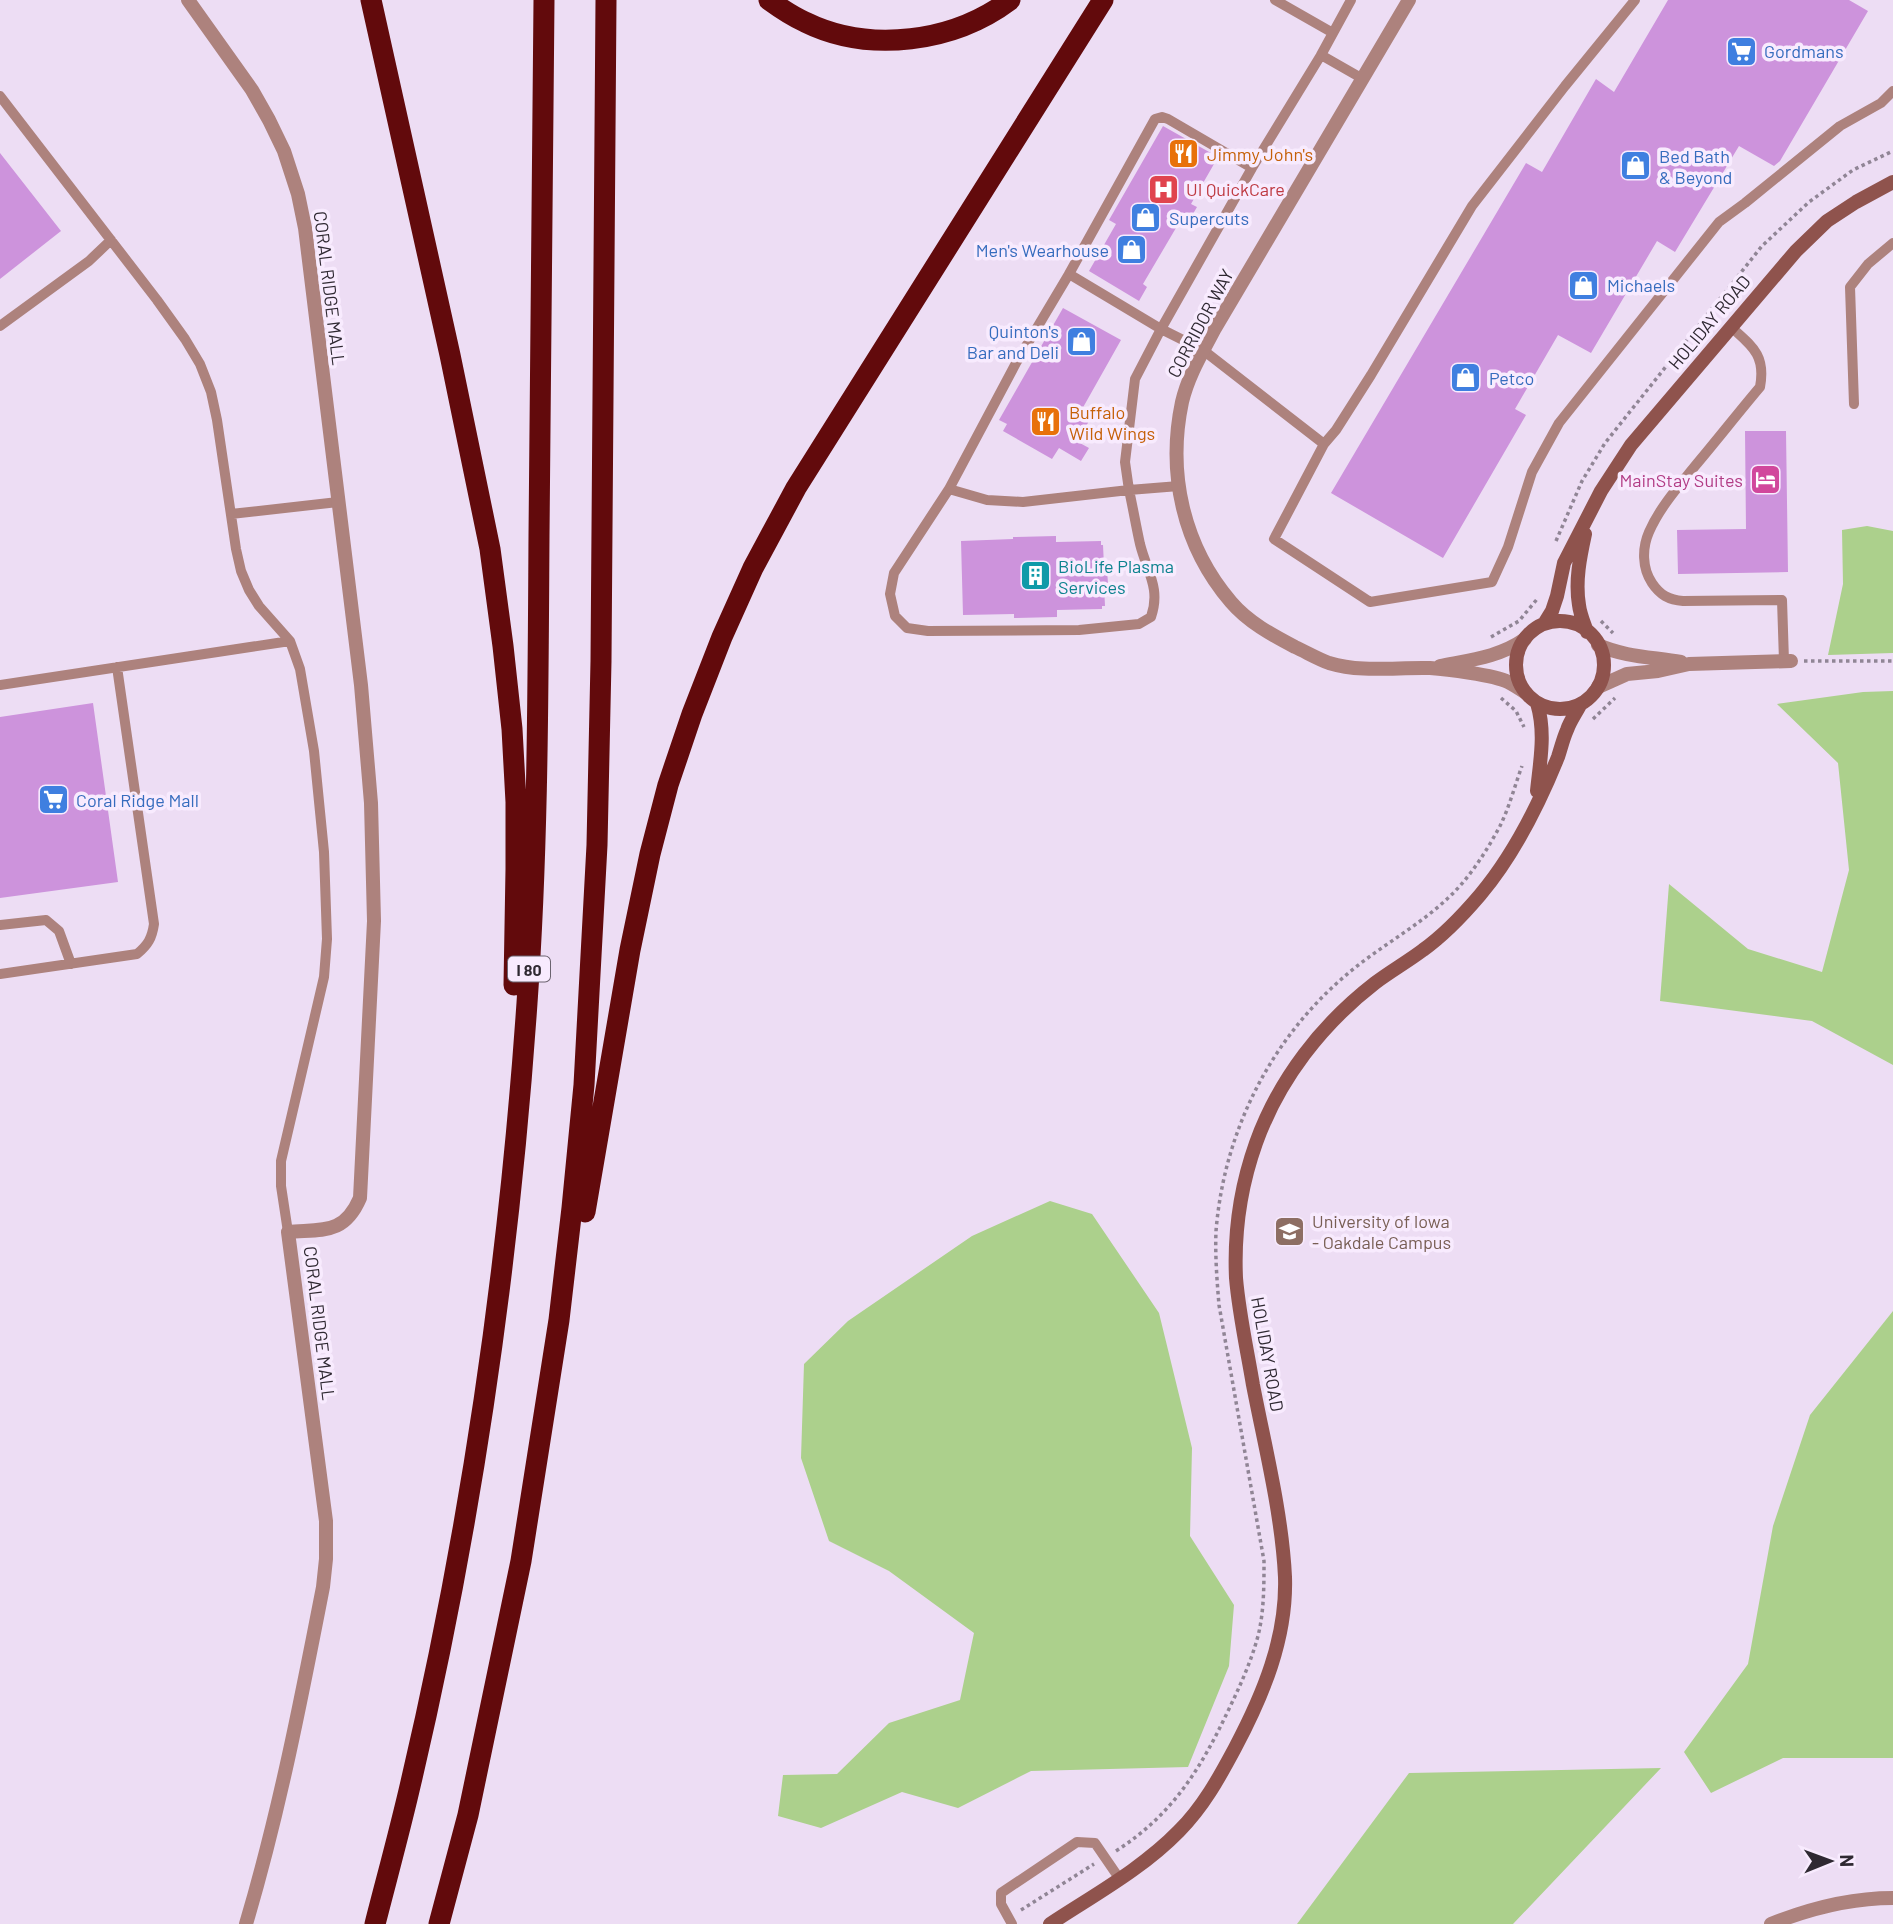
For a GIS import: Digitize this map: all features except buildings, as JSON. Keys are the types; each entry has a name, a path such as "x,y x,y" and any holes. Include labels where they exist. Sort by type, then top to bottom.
{"highway":[{"path":"371,0 450,355 487,536 503,646 516,802 513,1163"},
{"name":"I 80","path":"375,1924 411,1783 462,1531 495,1320 513,1163 527,1003 534,848 544,0"},
{"path":"439,1924 471,1803 521,1561 559,1320 584,1085 594,921 601,635 606,0"},
{"path":"769,0 807,23 830,32 881,40 933,36 959,28 984,17 1010,0"},
{"path":"545,1413 578,1251 630,950 650,854 668,785 717,649 753,568 796,488 1103,0"}],"street":[{"name":"CORRIDOR WAY","path":"1409,0 1190,374 1178,430 1179,486 1184,517 1194,543 1231,603 1276,637 1329,663 1381,669 1430,668 1496,654 1525,639"},
{"name":"CORAL RIDGE MALL","path":"188,2 252,90 284,151 298,194 305,228 367,744 373,850 372,980 360,1198 346,1221 335,1228 288,1232 326,1521 326,1559 321,1599 286,1774 246,1924"},
{"name":"HOLIDAY ROAD","path":"1525,639 1544,624 1552,611 1564,563 1601,491 1631,445 1796,251 1827,221 1893,182"},
{"name":"HOLIDAY ROAD","path":"1588,519 1578,581 1579,608 1587,632 1598,645"},
{"path":"1544,624 1570,622 1581,626 1587,632"},
{"path":"1525,639 1518,653 1517,669 1520,684 1526,693 1537,703 1553,709 1569,709 1580,705"},
{"path":"1598,645 1627,656 1659,658 1689,664"},
{"path":"1598,645 1603,654 1604,670 1598,687"},
{"path":"1598,687 1627,674 1689,664 1787,661"},
{"name":"CORRIDOR WAY","path":"1430,668 1506,681 1526,693"},
{"name":"HOLIDAY ROAD","path":"1050,1924 1148,1859 1179,1831 1214,1786 1248,1724 1268,1678 1280,1630 1285,1581 1282,1541 1241,1319 1237,1278 1240,1209 1256,1142 1286,1080 1313,1043 1350,1003 1426,948 1457,920 1503,865 1557,760 1567,728 1580,705 1598,687"},
{"name":"HOLIDAY ROAD","path":"1535,805 1543,741 1537,703"},
{"path":"1771,1924 1832,1904 1893,1898"}],"lane":[{"path":"1275,0 1333,33"},
{"path":"1252,168 1168,119 1155,119 1016,363 949,489 894,573 890,594 892,604 895,616 907,628 928,631 1079,630 1139,624 1151,618 1156,604 1155,586 1141,547 1125,463 1135,379 1252,168 1351,0"},
{"path":"1635,0 1472,206 1371,375 1324,444 1274,539 1370,602 1492,582 1508,547 1532,472 1559,423 1719,222 1840,126 1881,103 1893,91"},
{"path":"1321,55 1363,79"},
{"path":"0,96 185,339 200,364 211,392 217,420 241,571 248,590 259,607 290,640 300,669 314,751 324,852 327,939 324,977 281,1161 281,1186 288,1232"},
{"path":"0,326 89,261 111,240"},
{"path":"1854,404 1850,287 1868,264 1893,243"},
{"path":"1069,274 1161,329 1203,350 1324,444"},
{"path":"1731,327 1756,349 1762,368 1760,387 1661,508 1648,534 1644,554 1645,569 1660,593 1671,600 1782,600 1787,661"},
{"path":"949,489 987,500 1023,502 1179,486"},
{"path":"231,514 338,502"},
{"path":"0,685 290,640"},
{"path":"0,974 137,954 148,946 154,924 117,667"},
{"path":"0,925 46,919 59,930 71,964"},
{"path":"1010,1921 1001,1904 1001,1894 1077,1842 1095,1843 1119,1878"}],"path":[{"path":"1600,620 1620,637"},
{"path":"1787,661 1893,661"},
{"path":"1493,694 1510,704 1525,729"},
{"path":"1589,723 1617,697"},
{"path":"1010,1921 1155,1822 1198,1770 1247,1671 1259,1634 1264,1595 1264,1561 1219,1305 1216,1264 1216,1230 1224,1178 1238,1127 1255,1090 1283,1043 1312,1007 1346,975 1416,925 1448,898 1477,863 1501,824 1525,756"}],"green space":[{"path":"1867,526 1893,531 1893,653 1828,655 1843,584 1842,530"},
{"path":"1893,691 1893,1065 1812,1021 1660,1001 1669,884 1748,949 1822,972 1849,870 1838,763 1777,704 1863,692"},
{"path":"1050,1201 1092,1214 1159,1313 1192,1448 1190,1536 1234,1605 1229,1666 1188,1767 1031,1771 958,1808 902,1792 821,1828 778,1816 783,1775 837,1774 889,1723 960,1700 974,1633 889,1571 829,1541 801,1458 804,1364 848,1321 972,1236"},
{"path":"1893,1311 1893,1758 1783,1758 1711,1793 1684,1752 1748,1664 1773,1526 1810,1415"},
{"path":"1661,1768 1513,1924 1297,1924 1409,1773"}],"place":[{"name":"Gordmans","path":"1741,51"},
{"name":"Jimmy John's","path":"1184,154"},
{"name":"Bed Bath & Beyond","path":"1636,166"},
{"name":"UI QuickCare","path":"1163,189"},
{"name":"Supercuts","path":"1146,218"},
{"name":"Men's Wearhouse","path":"1132,250"},
{"name":"Michaels","path":"1584,285"},
{"name":"Quinton's Bar and Deli","path":"1082,341"},
{"name":"Petco","path":"1466,378"},
{"name":"Buffalo Wild Wings","path":"1046,422"},
{"name":"MainStay Suites","path":"1766,480"},
{"name":"BioLife Plasma Services","path":"1035,576"},
{"name":"Coral Ridge Mall","path":"53,800"},
{"name":"University of Iowa - Oakdale Campus","path":"1289,1231"}]}
